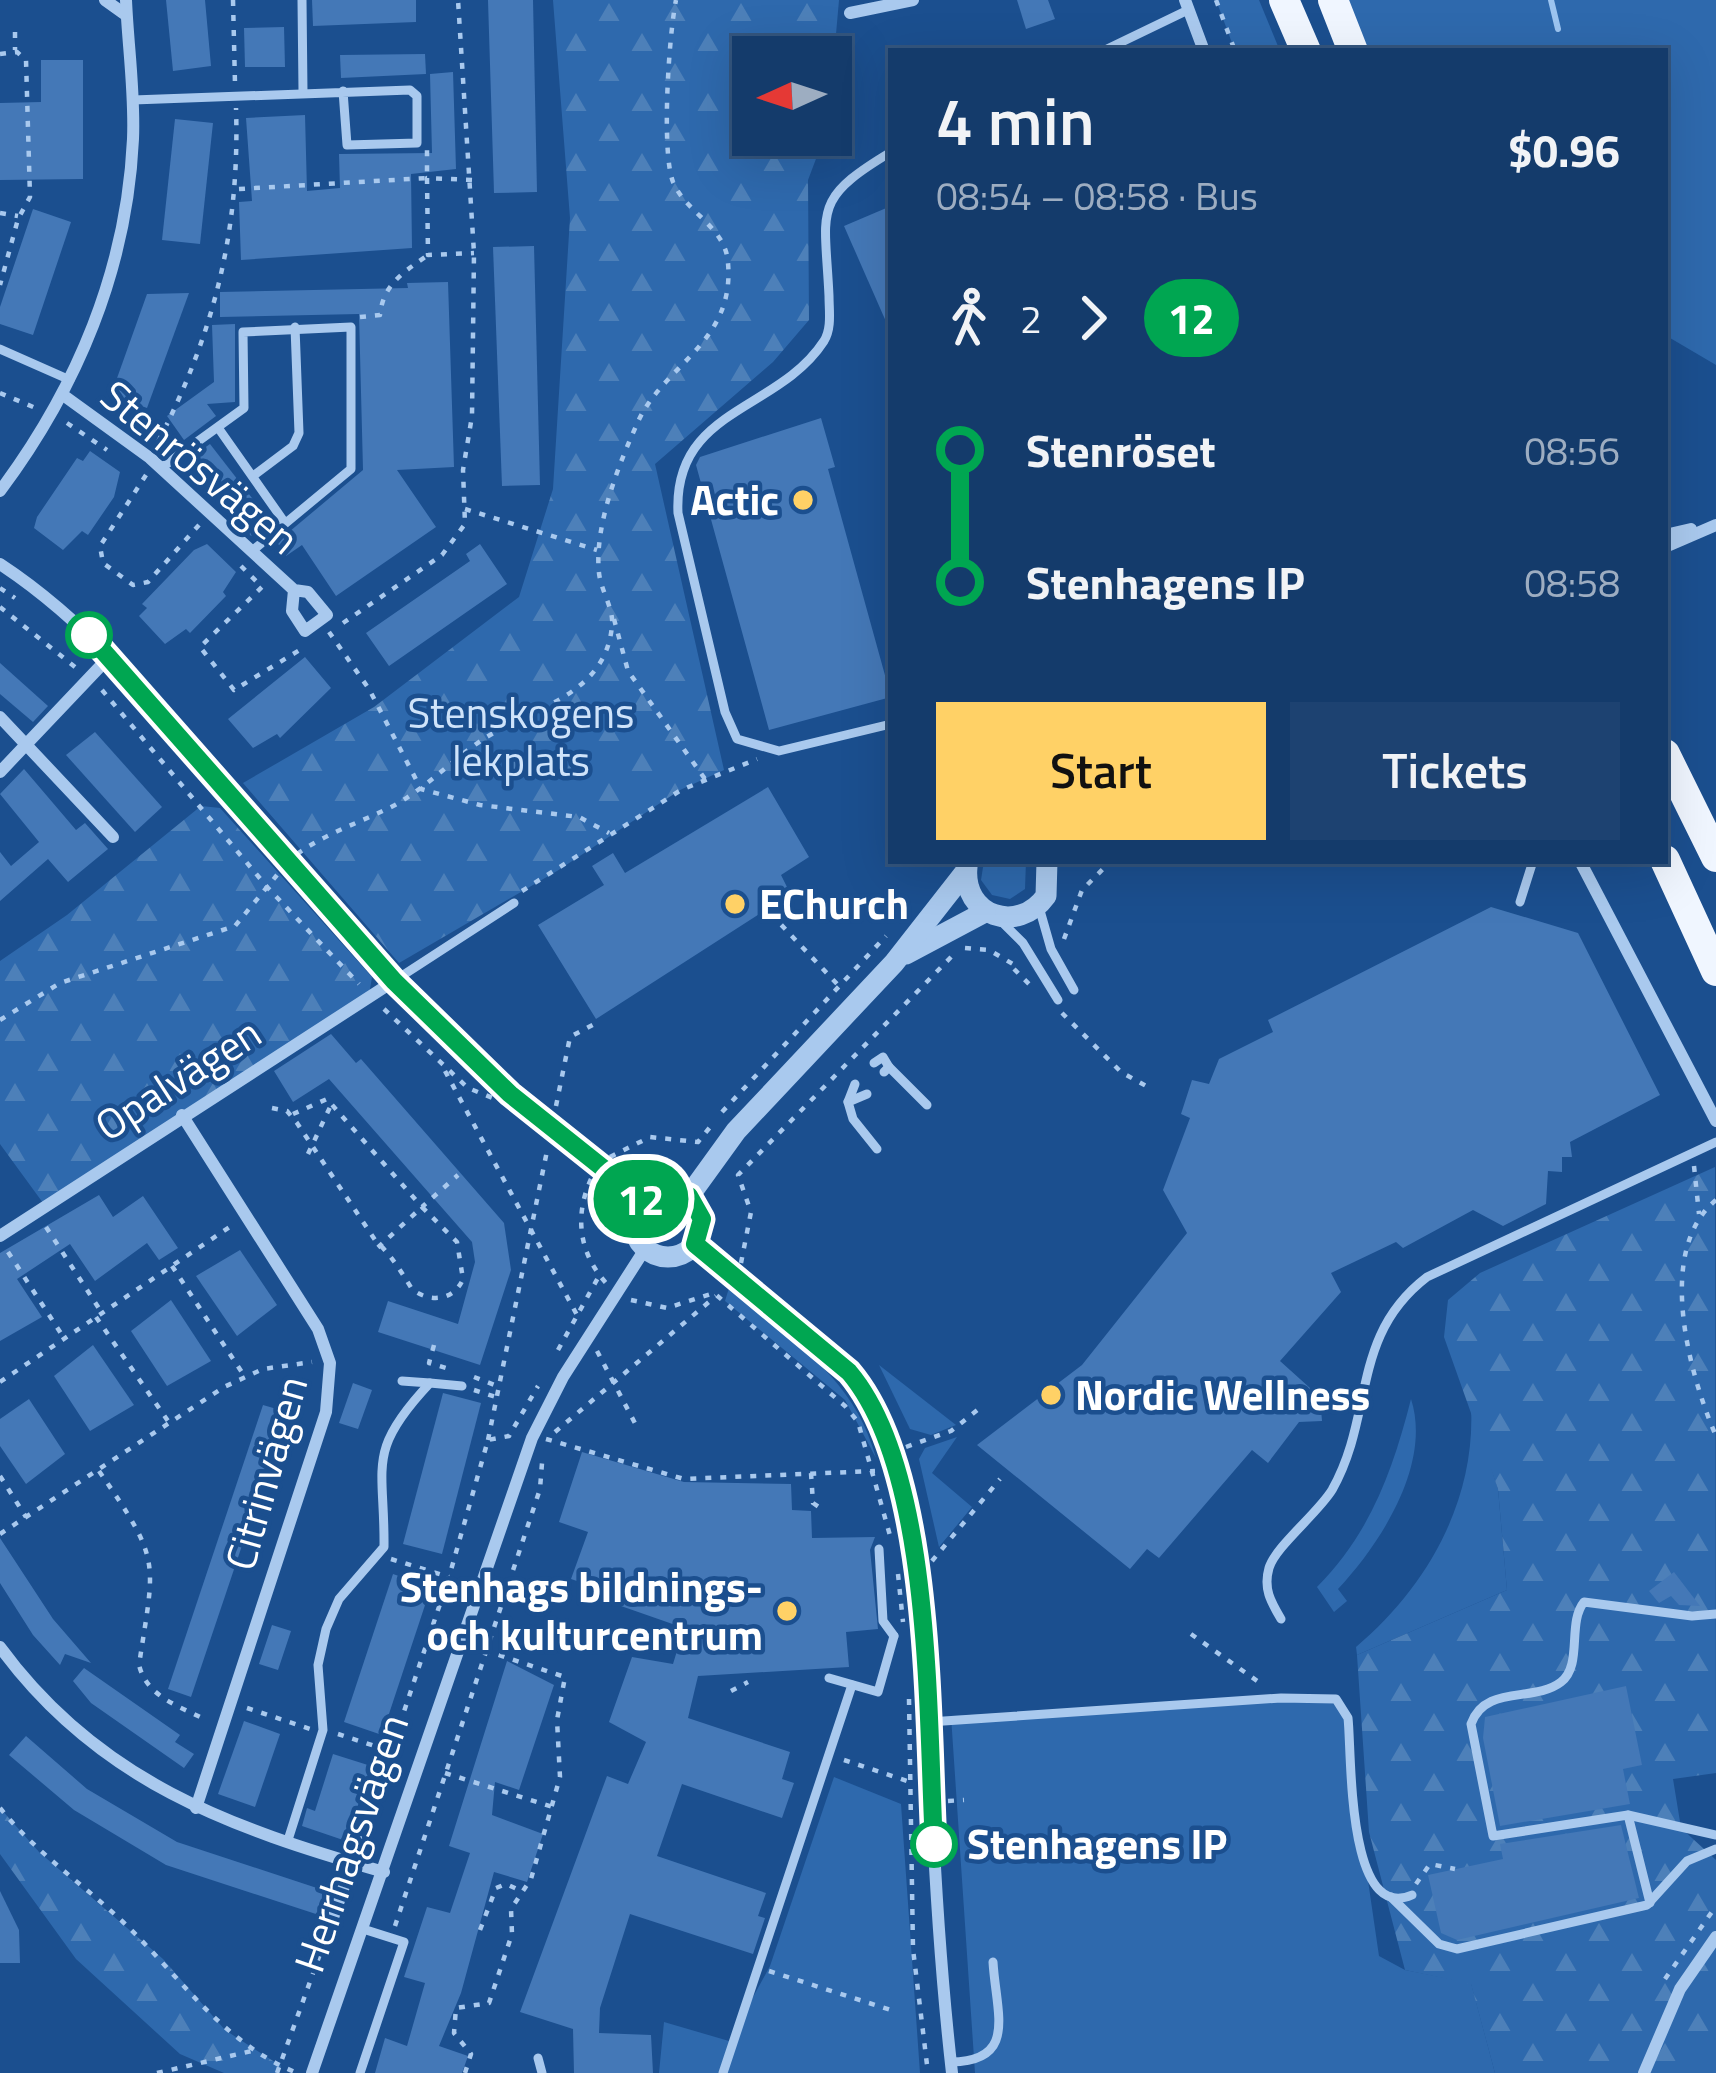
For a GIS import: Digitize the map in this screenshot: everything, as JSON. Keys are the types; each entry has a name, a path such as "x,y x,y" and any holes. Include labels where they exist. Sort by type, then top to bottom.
{"main road":[{"path":"1284,0 1305,48"},
{"path":"1333,0 1352,48"},
{"path":"1668,760 1716,857"},
{"path":"1667,864 1716,971"}],"street":[{"path":"105,0 127,15"},
{"name":"Stenrösvägen","path":"0,491 64,395 107,288 120,239 133,100 126,0"},
{"path":"850,13 913,0"},
{"path":"1186,5 1203,48"},
{"name":"Stenrösvägen","path":"64,395 150,458 294,590 308,592 327,615 325,626 305,632 292,611 294,590"},
{"path":"1668,534 1716,524"},
{"path":"1668,546 1716,524"},
{"path":"0,564 48,596 111,656 394,981 550,1135 643,1200"},
{"path":"0,772 111,656"},
{"path":"0,717 112,837"},
{"path":"894,963 945,929 991,915 1026,915 1049,888 1048,864"},
{"path":"1582,864 1716,1121"},
{"path":"967,866 972,899 991,915"},
{"path":"689,1196 736,1131 894,963 967,866"},
{"name":"Opalvägen","path":"0,1236 394,981"},
{"name":"Citrinvägen","path":"182,1115 318,1329 330,1363 326,1412 196,1808"},
{"path":"643,1200 670,1189 689,1196 702,1219 695,1244"},
{"path":"643,1200 635,1230 646,1249 666,1257 695,1244"},
{"path":"695,1244 849,1372 869,1396 903,1507 922,1633 946,2065"},
{"name":"Herrhagsvägen","path":"312,2073 532,1438 646,1249"},
{"path":"0,1647 76,1732 135,1776 196,1808 383,1871"},
{"path":"330,1926 366,1824"},
{"path":"1644,2073 1680,1989 1716,1937"}],"lane":[{"path":"302,0 303,91"},
{"path":"1108,48 1186,5"},
{"path":"133,100 303,91 343,91 415,92 417,143 347,145 343,91"},
{"path":"888,154 843,181 830,201 827,336 812,356 700,438 676,479 678,513 725,712 737,739 779,751 888,725"},
{"path":"161,468 244,408 243,332 346,326 352,331 351,470 252,551"},
{"path":"254,476 293,446 299,434 296,328"},
{"path":"0,349 70,380"},
{"path":"219,429 286,523"},
{"path":"1520,902 1532,864"},
{"path":"394,981 510,901"},
{"path":"1039,905 1051,950 1073,990"},
{"path":"991,915 1023,943 1055,1002"},
{"path":"874,1064 883,1058 886,1069 927,1105"},
{"path":"855,1084 848,1102 853,1119 877,1149"},
{"path":"848,1102 866,1094"},
{"path":"1281,1619 1267,1595 1269,1564 1331,1490 1348,1455 1372,1347 1402,1296 1427,1276 1716,1142"},
{"path":"402,1381 462,1386"},
{"path":"288,1840 323,1731 321,1628 339,1599 381,1556 385,1537 374,1508 381,1447 430,1383"},
{"path":"879,1549 883,1621 899,1635 922,1633"},
{"path":"342,1571 359,1576"},
{"path":"1716,1614 1692,1616 1584,1602 1576,1612 1567,1675 1559,1684 1498,1698 1474,1715 1471,1734 1493,1836 1628,1815 1716,1834"},
{"path":"829,1678 878,1692 899,1635"},
{"path":"723,2073 852,1685"},
{"path":"306,1689 320,1694"},
{"path":"928,1722 1281,1698 1342,1702 1352,1751 1360,1859 1371,1881 1439,1944 1457,1949 1651,1903 1688,1861 1716,1849"},
{"path":"1628,1815 1651,1903"},
{"path":"1390,1897 1412,1895"},
{"path":"360,2073 404,1942 363,1929"},
{"path":"946,2065 981,2061 992,2054 997,2041 993,1961"},
{"path":"538,2058 542,2073"}],"path":[{"path":"184,512 201,528 148,583 133,585 103,562 100,546 147,478 150,458 190,380 216,303 239,188 233,0"},
{"path":"458,0 474,254 465,524 442,554 325,626 369,689 421,789 480,805 579,817 610,833"},
{"path":"676,0 669,152 674,182 725,242 729,267 715,326 638,420 600,550 599,574 628,671 705,779"},
{"path":"1216,0 1233,48"},
{"path":"0,285 30,197 32,170 28,73 15,52 15,32"},
{"path":"0,54 15,52"},
{"path":"427,178 428,255"},
{"path":"239,188 472,179"},
{"path":"0,213 20,217"},
{"path":"352,331 356,317 380,315 381,300 396,278 428,255 474,254"},
{"path":"0,393 44,412"},
{"path":"64,422 113,454"},
{"path":"129,465 147,478"},
{"path":"465,509 600,550"},
{"path":"232,558 262,587 200,647 234,690 310,644"},
{"path":"0,607 92,680 268,888 369,995 468,1088 503,1102"},
{"path":"0,1020 61,983 236,926 286,862 421,789 479,741 562,702 600,666 613,625 610,612"},
{"path":"510,901 610,833 705,779 779,751"},
{"path":"771,914 838,985"},
{"path":"717,1296 668,1308 616,1293 599,1276 584,1248 580,1220 591,1179 625,1146 650,1137 698,1142 888,934"},
{"path":"1055,1002 1120,1072 1148,1087"},
{"path":"366,1824 449,1577 488,1440 570,1037 601,1021"},
{"path":"443,1066 638,1426"},
{"path":"272,1108 291,1115 419,1295 440,1298 459,1288 463,1254 327,1099 291,1115"},
{"path":"308,1154 331,1104"},
{"path":"550,1135 563,1155"},
{"path":"1692,1153 1699,1214"},
{"path":"577,1167 591,1179"},
{"path":"373,1252 458,1175"},
{"path":"1716,1200 1688,1232 1684,1265 1687,1346 1694,1385 1716,1436"},
{"path":"0,1382 246,1216"},
{"path":"45,1226 169,1423"},
{"path":"7,1250 64,1338"},
{"path":"172,1267 245,1377"},
{"path":"554,1358 599,1276"},
{"path":"546,1439 717,1296"},
{"path":"717,1296 858,1422 875,1471 899,1635"},
{"path":"584,1367 592,1343"},
{"path":"0,1534 245,1377 289,1364 330,1363"},
{"path":"488,1440 509,1436 543,1376"},
{"path":"462,1386 496,1397"},
{"path":"905,1447 951,1431 980,1408"},
{"path":"391,1938 540,1489 546,1439 555,1421"},
{"path":"546,1439 684,1479 875,1471"},
{"path":"98,1469 149,1550 152,1588 142,1676 159,1696 222,1728"},
{"path":"811,1473 813,1503 823,1509"},
{"path":"0,1476 26,1517"},
{"path":"932,1561 1000,1479"},
{"path":"381,1556 449,1577"},
{"path":"1191,1634 1281,1698"},
{"path":"465,2073 471,2054 454,2033 456,2008 489,2003 512,1934 509,1918 519,1890 531,1880 554,1807 561,1763 558,1707 565,1677 487,1651"},
{"path":"730,1690 748,1682"},
{"path":"908,1693 907,1802 916,1985 928,2072 946,2065"},
{"path":"230,1702 390,1751"},
{"path":"829,1755 907,1781"},
{"path":"445,1773 554,1807"},
{"path":"948,1801 964,1800"},
{"path":"907,1802 917,1806"},
{"path":"0,1808 39,1852 163,1959 195,2002 279,2070 297,2073"},
{"path":"1412,1895 1430,1864 1455,1869"},
{"path":"480,1930 496,1888 506,1884 519,1890"},
{"path":"279,2070 330,1926"},
{"path":"758,1967 894,2011"},
{"path":"310,1981 328,1987"},
{"path":"157,2073 256,2050"}],"green space":[{"name":"Stenskogens lekplats","path":"553,0 839,0 836,36 732,36 732,156 817,156 808,180 809,320 773,362 655,464 724,770 680,790 557,871 399,963 243,783 374,707 519,597 553,489 570,218"},
{"path":"1216,0 1259,0 1279,48 1234,48"},
{"path":"1347,0 1716,0 1716,365 1668,337 1668,48 1366,48"},
{"path":"201,806 220,808 372,977 369,995 46,1207 0,1144 0,961 67,915"},
{"path":"984,864 1026,864 1025,889 1010,899 992,895 981,880"},
{"path":"1715,1167 1716,1773 1673,1779 1681,1828 1716,1860 1716,2073 1495,2073 1471,1984 1405,1970 1369,1832 1357,1655 1507,1590 1498,1489 1444,1337 1448,1300 1480,1273"},
{"path":"729,1288 836,1382 866,1429 876,1458 845,1400 725,1301"},
{"path":"879,1365 956,1425 931,1435 910,1429"},
{"path":"1411,1399 1416,1424 1408,1476 1386,1526 1338,1589 1347,1601 1334,1612 1317,1587 1352,1545 1377,1500"},
{"path":"1471,1406 1498,1489 1507,1590 1357,1655 1356,1647 1405,1597 1442,1540 1465,1475"},
{"path":"957,1437 932,1473 972,1507 939,1547 919,1459 925,1448"},
{"name":"Stenhagens IP","path":"1281,1698 1342,1702 1379,1956 1405,1970 1471,1983 1495,2073 975,2073 951,1716"},
{"path":"834,1777 901,1804 920,2073 659,2073 664,2022 729,2041 770,1966"},
{"path":"0,1808 39,1852 163,1959 225,2030 281,2066 277,2073 224,2073 180,2054 76,1959 0,1854"}],"building":[{"path":"166,0 205,0 211,66 173,71"},
{"path":"312,0 416,0 416,22 313,26"},
{"path":"488,0 533,0 537,192 494,193"},
{"path":"1017,0 1048,0 1055,19 1026,29"},
{"path":"284,27 285,67 245,67 244,28"},
{"path":"425,54 426,74 341,78 340,55"},
{"path":"41,60 83,60 83,179 0,180 0,103 41,102"},
{"path":"453,72 456,169 411,174 412,248 241,260 239,202 252,201 246,118 305,115 307,191 340,188 339,154 432,153 430,74"},
{"path":"175,119 213,123 200,244 162,240"},
{"path":"888,207 888,326 844,226"},
{"path":"33,209 71,222 33,335 0,324 0,307"},
{"path":"534,246 540,485 502,486 493,247"},
{"path":"448,282 454,467 397,470 436,527 336,596 302,545 286,556 277,542 363,470 359,314 220,317 220,292 408,288 407,283"},
{"path":"189,293 147,408 111,395 147,294"},
{"path":"235,324 235,402 207,404 216,416 184,440 167,416 214,382 212,325"},
{"path":"821,418 835,467 828,469 888,698 769,730 696,465 700,457"},
{"path":"210,444 269,520 251,536 193,456"},
{"path":"90,451 120,472 114,497 88,535 82,531 63,550 34,528 37,517 77,458 83,461"},
{"path":"207,544 236,572 223,592 226,596 190,633 186,629 165,644 139,616 147,608 142,604 194,550"},
{"path":"480,544 507,584 389,666 366,633 470,561 466,554"},
{"path":"305,657 331,688 280,738 277,734 253,748 228,719"},
{"path":"0,663 48,706 33,722 0,694"},
{"path":"95,732 162,807 135,832 66,755"},
{"path":"24,769 76,830 85,823 108,849 68,882 48,859 0,901 0,852 11,866 39,842 0,794"},
{"path":"768,787 809,857 781,875 787,887 771,898 775,904 596,1019 538,925 604,885 592,866 613,853 625,873"},
{"path":"1491,907 1578,933 1660,1095 1570,1142 1572,1157 1562,1157 1562,1172 1548,1171 1546,1204 1503,1226 1473,1210 1403,1248 1396,1242 1331,1273 1341,1292 1280,1361 1320,1397 1322,1421 1299,1422 1268,1463 1252,1450 1159,1558 1147,1549 1130,1569 977,1445 1082,1365 1187,1233 1163,1190 1190,1118 1181,1114 1192,1080 1209,1084 1219,1059 1273,1032 1268,1020"},
{"path":"331,1034 356,1063 361,1059 504,1223 511,1270 480,1365 378,1332 388,1301 458,1324 475,1262 472,1242 329,1079 293,1102 274,1071"},
{"path":"99,1195 113,1217 143,1196 178,1248 159,1260 147,1243 95,1281 70,1244 17,1279 42,1317 0,1341 0,1253"},
{"path":"240,1250 277,1305 237,1336 196,1276"},
{"path":"171,1300 211,1361 167,1386 131,1331"},
{"path":"93,1345 134,1405 90,1431 54,1376"},
{"path":"353,1383 372,1390 358,1429 339,1423"},
{"path":"443,1393 481,1403 442,1554 403,1544"},
{"path":"29,1399 65,1454 26,1484 0,1446 0,1419"},
{"path":"263,1405 287,1412 191,1697 168,1689"},
{"path":"582,1452 684,1482 791,1484 792,1510 811,1511 812,1538 875,1537 870,1550 878,1629 846,1632 849,1667 698,1676 688,1718 790,1752 782,1779 794,1783 782,1818 682,1784 657,1856 766,1893 758,1916 765,1918 753,1954 630,1914 600,2008 599,2033 651,2035 653,2073 574,2073 573,2029 520,2012 607,1776 628,1784 646,1742 609,1722 632,1657 673,1664 684,1628 578,1591 580,1582 571,1579 588,1532 559,1522"},
{"path":"0,1538 53,1619 91,1663 65,1654 60,1665 33,1635 0,1583"},
{"path":"1674,1572 1700,1606 1679,1605 1671,1596 1659,1603 1649,1591"},
{"path":"393,1574 431,1587 382,1735 344,1722"},
{"path":"272,1625 291,1631 278,1670 259,1664"},
{"path":"507,1661 554,1685 519,1790 495,1782 492,1815 543,1834 527,1882 494,1872 461,1993 439,2046 468,2056 462,2073 375,2073 385,2038 407,2046 425,1983 404,1977 427,1907 450,1913 470,1853 449,1846"},
{"path":"84,1668 180,1735 175,1742 194,1754 184,1768 91,1703 73,1681"},
{"path":"1626,1686 1642,1765 1623,1769 1630,1804 1500,1826 1483,1738 1485,1717"},
{"path":"244,1721 280,1734 255,1807 218,1794"},
{"path":"26,1736 87,1789 177,1842 326,1891 319,1915 166,1865 74,1810 9,1755"},
{"path":"333,1754 371,1766 346,1841 302,1826 307,1808 315,1811"},
{"path":"1621,1825 1639,1898 1457,1940 1441,1933 1428,1875 1503,1859 1500,1844"},
{"path":"0,1891 19,1930 20,1963 0,1963"}],"waterway":[{"path":"1551,0 1558,29"}],"bus line":[{"name":"12","path":"89,635 144,691 286,862 394,981 510,1094 643,1200 670,1189 689,1196 702,1219 695,1244 849,1372 869,1396 893,1465 916,1578 934,1844"}],"place":[{"name":"Actic","path":"803,500"},
{"name":"EChurch","path":"735,904"},
{"name":"Nordic Wellness","path":"1051,1395"},
{"name":"Stenhags bildnings- och kulturcentrum","path":"787,1611"},
{"name":"Stenhagens IP","path":"934,1844"}]}
